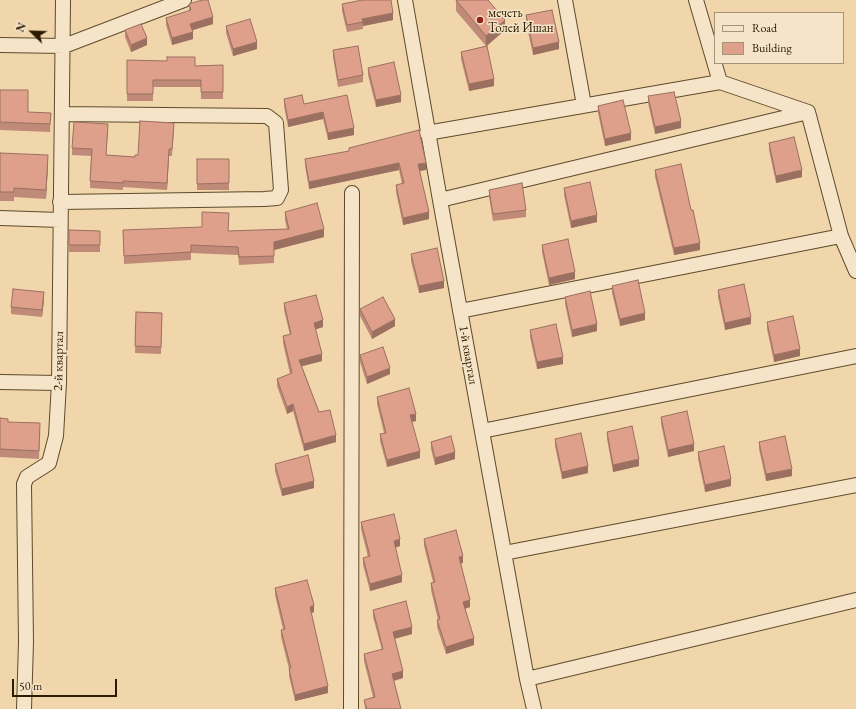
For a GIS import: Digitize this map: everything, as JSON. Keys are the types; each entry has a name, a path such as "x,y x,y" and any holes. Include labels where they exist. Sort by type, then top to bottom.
{"street":[{"name":"2-й квартал","path":"24,709 26,642 24,484 27,477 49,463 52,455 56,436 59,383 60,202 64,46 63,0"},
{"path":"0,45 64,46 184,0"},
{"name":"1-й квартал","path":"405,0 504,553 527,679 534,709"},
{"path":"565,0 584,105"},
{"path":"696,0 714,62"},
{"path":"715,64 720,82"},
{"path":"428,133 720,82 808,112"},
{"path":"440,200 808,112"},
{"path":"808,112 841,236 856,271"},
{"path":"60,202 264,200 277,198 281,190 276,123 267,116 62,114"},
{"path":"350,709 352,193"},
{"path":"0,218 60,220"},
{"path":"460,311 841,236"},
{"path":"482,431 856,356"},
{"path":"0,382 59,383"},
{"path":"504,553 856,484"},
{"path":"527,679 856,600"}],"building":[{"path":"202,0 208,0 213,17 190,24 193,32 172,38 166,18 191,10 189,4"},
{"path":"362,0 391,0 393,13 362,19 363,22 347,25 342,4"},
{"path":"456,0 488,0 505,20 486,36"},
{"path":"552,10 559,42 533,48 526,15"},
{"path":"250,19 257,42 233,49 226,26"},
{"path":"141,24 147,38 131,45 125,30"},
{"path":"358,46 363,75 338,80 333,50"},
{"path":"487,46 494,79 469,84 461,52"},
{"path":"167,57 195,57 195,66 223,65 223,92 201,92 201,80 153,80 153,94 127,94 127,60 167,61"},
{"path":"394,62 401,95 376,100 368,68"},
{"path":"0,90 28,90 28,112 51,113 50,124 0,122"},
{"path":"674,92 681,121 655,127 648,96"},
{"path":"302,95 304,104 347,95 354,128 328,133 323,112 288,120 284,99"},
{"path":"623,100 631,133 605,139 598,106"},
{"path":"140,121 174,123 172,149 169,149 167,183 90,181 92,149 72,148 74,122 108,124 106,155 135,157 135,155 138,155"},
{"path":"419,130 426,163 418,164 429,212 403,218 396,185 404,183 399,163 309,182 305,159 349,151 349,148"},
{"path":"794,137 802,170 776,176 769,143"},
{"path":"0,153 48,155 46,190 14,188 14,192 0,192"},
{"path":"197,159 229,159 229,183 197,184"},
{"path":"681,164 700,243 674,248 655,170"},
{"path":"590,182 597,215 571,221 564,188"},
{"path":"522,183 526,210 493,214 489,190"},
{"path":"317,203 324,229 274,242 274,256 239,257 238,247 191,245 191,252 124,256 123,230 202,227 202,212 229,213 228,231 289,229 285,212"},
{"path":"69,230 100,231 100,245 69,245"},
{"path":"568,239 575,272 549,278 542,245"},
{"path":"437,248 444,281 419,286 411,254"},
{"path":"638,280 645,313 620,319 612,286"},
{"path":"744,284 751,317 725,323 718,290"},
{"path":"13,289 44,292 42,310 11,307"},
{"path":"590,291 597,324 572,330 565,297"},
{"path":"316,295 323,320 314,323 322,354 299,360 319,412 330,410 336,435 304,444 293,404 287,407 277,379 292,373 283,336 291,334 284,303"},
{"path":"383,297 395,319 372,332 360,309"},
{"path":"136,312 162,313 161,347 135,346"},
{"path":"793,316 800,349 774,355 767,322"},
{"path":"556,324 563,357 537,362 530,330"},
{"path":"383,347 390,368 367,377 360,355"},
{"path":"409,388 416,414 410,415 420,451 387,460 380,434 386,433 377,397"},
{"path":"687,411 694,444 668,450 661,417"},
{"path":"0,418 8,419 8,422 40,423 39,451 0,449"},
{"path":"632,426 639,459 613,465 607,432"},
{"path":"581,433 588,466 562,472 555,439"},
{"path":"451,436 455,452 435,458 431,442"},
{"path":"785,436 792,469 766,474 759,442"},
{"path":"724,446 731,479 705,485 698,452"},
{"path":"308,455 314,481 282,489 275,464"},
{"path":"394,514 400,539 394,541 402,575 370,584 363,558 370,556 361,522"},
{"path":"456,530 463,556 459,557 470,600 463,602 474,638 446,647 437,620 440,619 431,583 435,582 424,539"},
{"path":"307,580 314,605 310,607 328,686 295,695 289,669 291,668 281,630 285,629 275,588"},
{"path":"406,601 412,627 393,632 403,671 392,674 401,709 367,709 364,700 375,697 364,654 383,649 373,610"}],"place":[{"name":"мечеть Толей Ишан","path":"480,20"}]}
